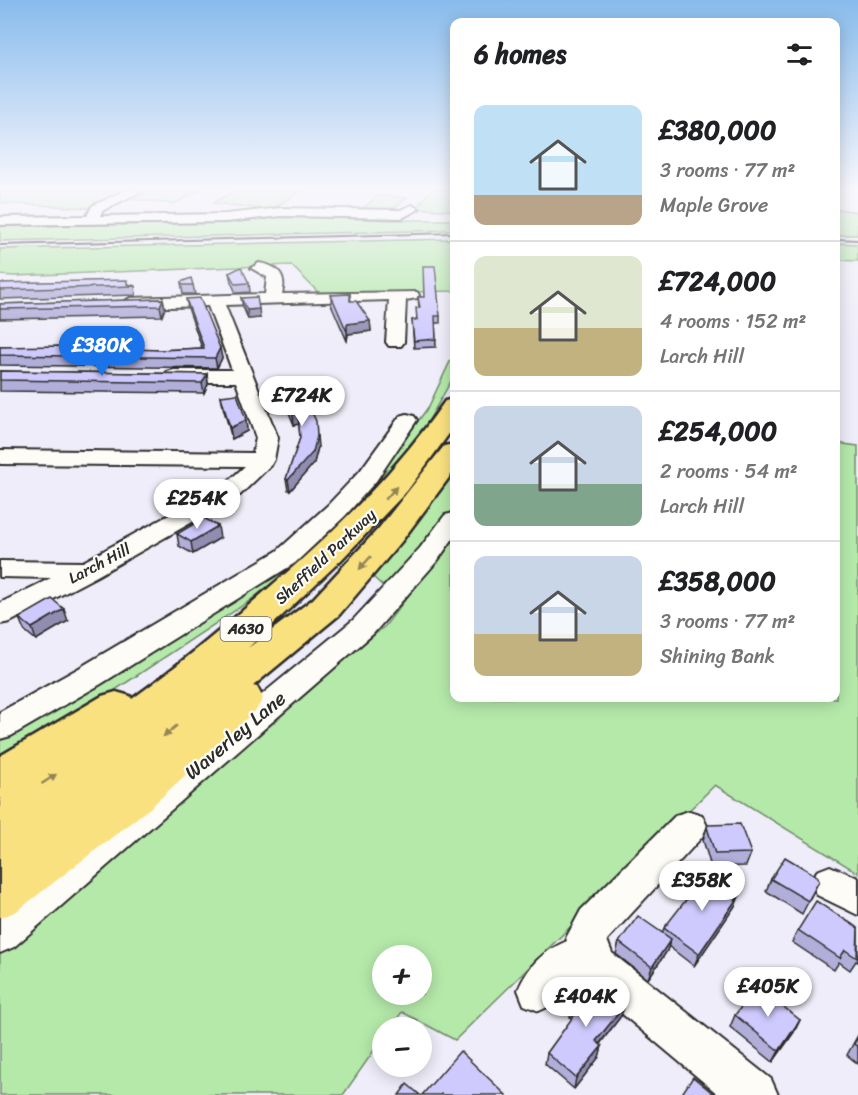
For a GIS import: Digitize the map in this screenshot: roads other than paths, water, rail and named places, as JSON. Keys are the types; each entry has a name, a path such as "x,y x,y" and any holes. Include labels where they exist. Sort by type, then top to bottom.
{"highway":[{"name":"Sheffield Parkway","path":"0,852 142,753 308,598 420,459 450,413"},
{"name":"Sheffield Parkway","path":"0,811 73,764 201,669 308,598 390,535 450,457"},
{"name":"A630","path":"0,778 158,680 308,598"},
{"name":"A630","path":"0,895 135,794 199,739 272,669 308,598"}],"street":[{"path":"259,268 267,269 275,275 275,290 272,298"},
{"path":"116,304 405,295 395,342"},
{"path":"0,457 263,460 267,438 215,302"},
{"path":"152,375 244,376"},
{"path":"0,727 90,676 286,557 311,536 380,462 407,420"},
{"name":"Larch Hill","path":"0,615 88,570 232,490 252,474 263,460"},
{"name":"Waverley Lane","path":"0,934 363,627 429,554 450,525"},
{"path":"0,569 88,570"},
{"path":"689,826 595,923 586,938 597,966 755,1095"},
{"path":"539,990 555,969 571,958 590,953"}],"railway":[{"path":"0,245 185,240"}]}
